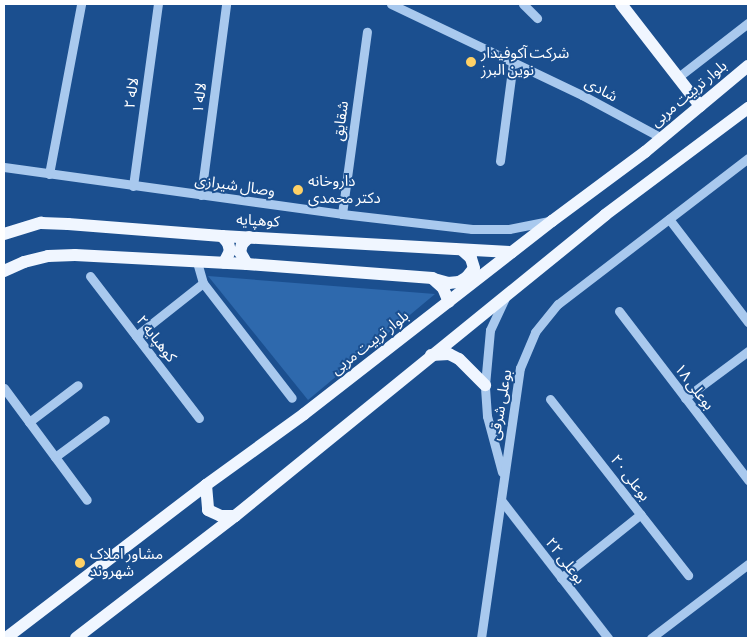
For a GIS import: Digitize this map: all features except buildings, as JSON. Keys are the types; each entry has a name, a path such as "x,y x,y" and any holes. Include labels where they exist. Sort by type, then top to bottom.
{"main road":[{"path":"621,4 700,106"},
{"name":"بلوار تربیت مربی","path":"6,638 304,414 662,138 748,66"},
{"path":"76,638 235,516 605,215 748,108"},
{"name":"کوهپایه","path":"4,234 40,224 68,224 222,236 512,252"},
{"path":"222,236 228,243 230,251 224,263"},
{"path":"247,264 240,252 242,244 250,237"},
{"path":"4,271 24,262 57,256 247,264 432,278 448,283 459,282 467,277 474,268 471,258 462,250"},
{"path":"432,278 443,288 449,302"},
{"path":"431,355 449,354 459,359 485,385"},
{"path":"206,486 208,510 221,516 235,516"}],"street":[{"path":"49,174 81,4"},
{"name":"لاله ۲","path":"132,186 158,4"},
{"name":"لاله ۱","path":"201,195 226,4"},
{"name":"شادی","path":"391,4 582,95 662,138"},
{"path":"523,4 537,18"},
{"path":"677,78 748,23"},
{"name":"شقایق","path":"342,214 367,32"},
{"path":"500,161 513,62"},
{"name":"بوعلی شرقی","path":"481,638 503,474 520,368 535,332 558,304 748,158"},
{"name":"وصال شیرازی","path":"4,167 342,214 472,229 509,229 552,221"},
{"path":"669,219 748,322"},
{"path":"197,262 203,283 292,398"},
{"name":"کوهپایه ۲","path":"90,276 199,418"},
{"path":"136,336 203,283"},
{"path":"503,474 487,416 485,385 490,330 507,293"},
{"name":"بوعلی ۱۸","path":"618,311 748,480"},
{"path":"686,398 748,351"},
{"path":"29,422 78,385"},
{"path":"4,388 87,500"},
{"name":"بوعلی ۲۰","path":"550,399 688,575"},
{"path":"55,457 105,420"},
{"name":"بوعلی ۲۲","path":"501,500 608,638"},
{"path":"561,578 641,514"},
{"path":"651,638 748,564"}],"shaded area":[{"path":"208,276 435,294 308,400"}],"place":[{"name":"شرکت آکوفیدار نوین البرز","path":"471,62"},
{"name":"داروخانه دکتر محمدی","path":"298,190"},
{"name":"مشاور املاک شهروند","path":"80,563"}]}
